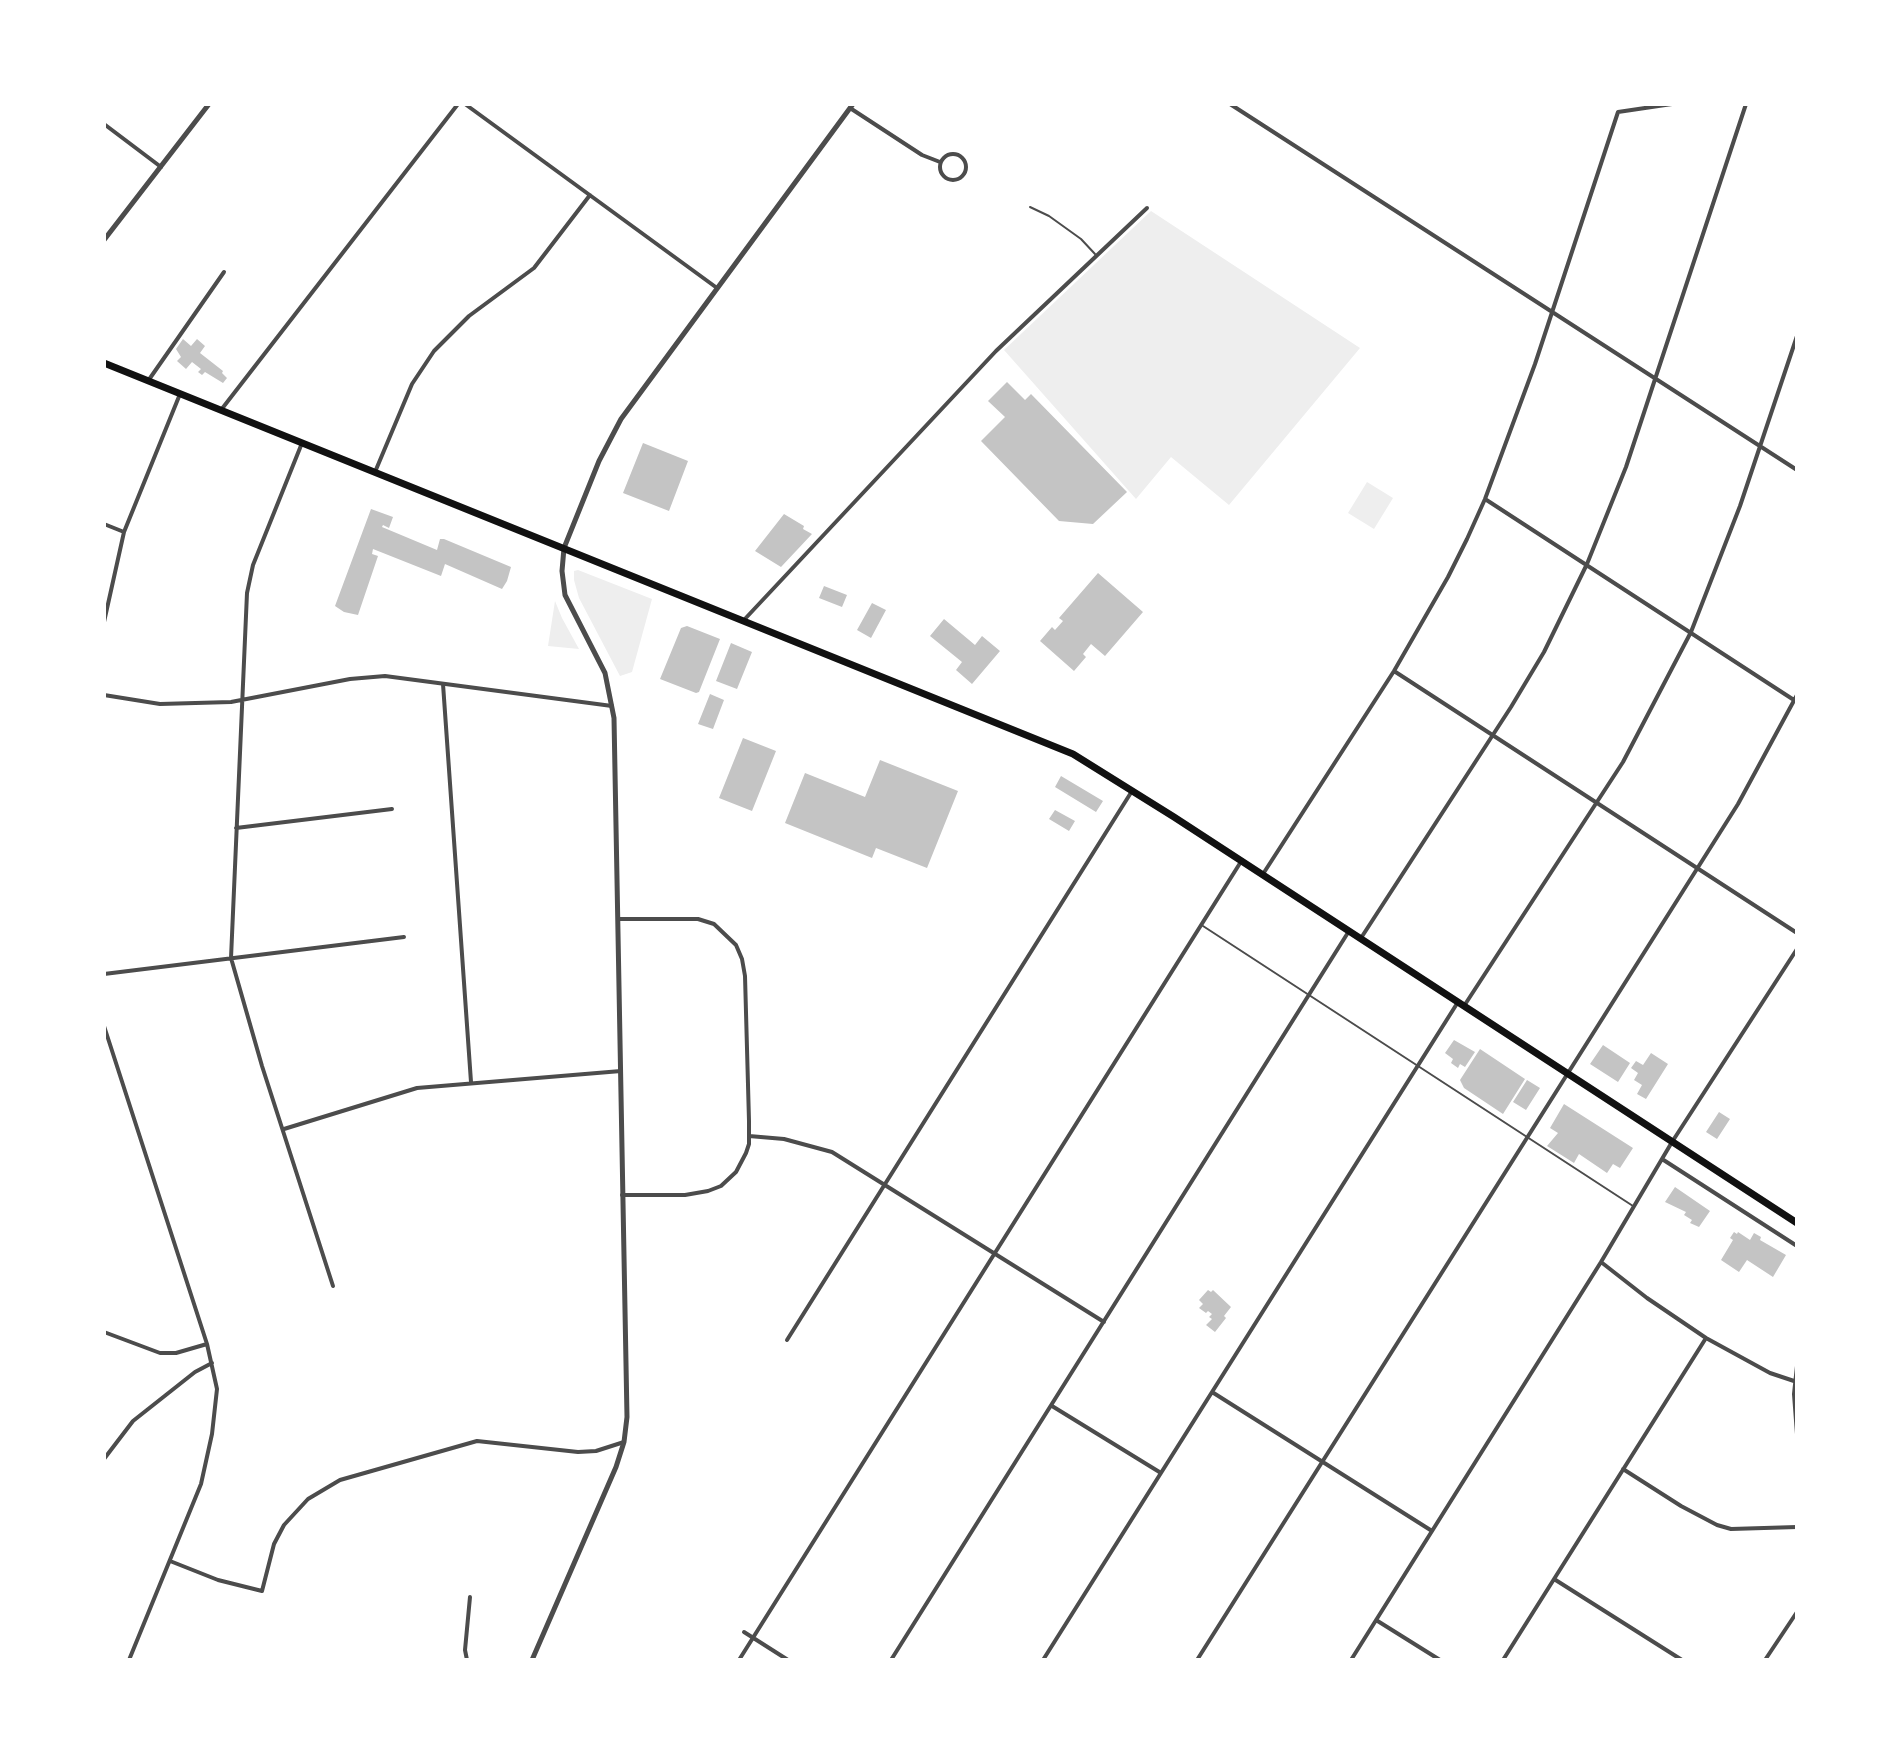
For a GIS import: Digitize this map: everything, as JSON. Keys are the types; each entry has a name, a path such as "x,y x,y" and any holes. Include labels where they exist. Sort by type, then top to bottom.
{"main road":[{"path":"104,363 1067,752 1242,860 1797,1223"}],"street":[{"path":"104,240 209,104"},
{"path":"221,410 458,104"},
{"path":"465,104 717,288"},
{"path":"1230,104 1797,470"},
{"path":"1263,874 1394,671 1448,577 1485,499 1552,312 1618,112 1672,104"},
{"path":"1361,938 1544,652 1587,564 1626,467 1746,104"},
{"path":"532,1660 612,1477 624,1442 627,1390 613,706 605,673 565,595 562,571 564,548 609,439 852,106 922,155 940,162"},
{"path":"104,124 161,167"},
{"path":"956,154 964,160 965,171 958,179 950,180 941,175 940,162 946,155 956,154"},
{"path":"375,472 412,384 434,351 469,316 534,268 590,195"},
{"path":"743,621 985,362 1147,208"},
{"path":"148,381 224,272"},
{"path":"1043,1660 1418,1067 1623,762 1691,632 1725,549 1797,336"},
{"path":"104,622 124,532 180,394"},
{"path":"302,443 251,573 247,593 231,958 333,1286"},
{"path":"1197,1660 1698,869 1796,699 1485,499"},
{"path":"104,524 124,532"},
{"path":"1394,671 1797,933"},
{"path":"104,695 160,704 241,700 385,676 613,706"},
{"path":"443,684 471,1082"},
{"path":"787,1340 1132,791"},
{"path":"236,828 392,809"},
{"path":"739,1660 1242,860"},
{"path":"619,919 698,919 714,924 736,945 745,976 749,1136 741,1165 721,1186 685,1195 622,1195"},
{"path":"891,1660 1349,931"},
{"path":"104,974 404,937"},
{"path":"1351,1660 1601,1262 1672,1142 1797,949"},
{"path":"104,1026 207,1344 217,1389 201,1484 129,1660"},
{"path":"284,1129 399,1092 430,1086 621,1071"},
{"path":"749,1136 784,1139 832,1152 1104,1322"},
{"path":"1662,1159 1797,1246"},
{"path":"1601,1262 1706,1338 1770,1373 1794,1381"},
{"path":"104,1332 160,1353 176,1353 207,1344"},
{"path":"1503,1660 1706,1338"},
{"path":"104,1459 133,1421 195,1372 212,1363"},
{"path":"1797,1366 1794,1381 1797,1434"},
{"path":"1212,1392 1432,1531"},
{"path":"1052,1406 1161,1473"},
{"path":"170,1561 218,1580 262,1591 274,1544 284,1525 324,1487 355,1475 477,1441 578,1452 596,1451 624,1442"},
{"path":"1623,1469 1717,1525 1731,1529 1797,1527"},
{"path":"1554,1579 1682,1660"},
{"path":"467,1660 465,1650 470,1597"},
{"path":"1765,1660 1797,1612"},
{"path":"1376,1620 1440,1660"},
{"path":"744,1632 788,1660"}],"lane":[{"path":"1030,207 1049,216 1096,254"},
{"path":"1201,924 1634,1207"}],"shaded area":[{"path":"1151,211 1360,348 1229,505 1171,457 1136,499 1004,350"},
{"path":"1367,482 1393,498 1374,529 1348,513"},
{"path":"574,571 652,599 632,672 620,676 579,598 574,580"},
{"path":"555,601 562,618 579,649 548,646"}],"building":[{"path":"183,339 191,346 197,339 205,346 200,353 223,371 227,378 223,383 205,372 202,375 198,372 201,369 192,362 186,369 177,361 181,357 176,349"},
{"path":"1007,382 1025,400 1031,394 1127,492 1093,524 1059,521 981,441 1005,417 988,401"},
{"path":"643,443 688,461 669,511 623,493"},
{"path":"371,509 393,517 389,528 382,527 437,550 440,539 444,539 511,567 507,581 502,589 445,564 441,576 373,549 372,554 378,556 358,615 344,612 335,606"},
{"path":"784,514 812,534 781,567 755,551"},
{"path":"1098,573 1143,612 1105,656 1091,644 1083,654 1086,657 1074,671 1040,641 1052,627 1055,630 1063,621 1059,618"},
{"path":"824,586 847,595 842,607 819,598"},
{"path":"872,603 886,610 871,638 857,630"},
{"path":"944,619 975,645 982,636 1000,651 972,684 956,670 962,662 930,636"},
{"path":"687,626 720,639 696,693 660,679 681,628"},
{"path":"731,643 752,652 737,689 716,681"},
{"path":"710,694 724,700 713,729 698,724"},
{"path":"743,738 776,751 752,811 719,798"},
{"path":"880,760 958,791 927,868 876,848 872,858 785,823 805,773 865,797"},
{"path":"1061,776 1103,801 1096,812 1055,787"},
{"path":"1055,810 1075,821 1069,831 1049,819"},
{"path":"1454,1040 1475,1052 1465,1067 1460,1064 1458,1068 1445,1053"},
{"path":"1603,1045 1630,1063 1618,1082 1590,1064"},
{"path":"1480,1049 1525,1079 1503,1114 1464,1088 1460,1080"},
{"path":"1651,1053 1668,1064 1646,1099 1637,1094 1642,1085 1634,1080 1638,1073 1631,1068 1636,1061 1643,1065"},
{"path":"1527,1080 1540,1088 1526,1110 1513,1102"},
{"path":"1564,1104 1633,1148 1620,1168 1613,1164 1607,1173 1579,1154 1574,1163 1547,1146 1558,1133 1550,1128"},
{"path":"1719,1112 1730,1119 1717,1139 1706,1132"},
{"path":"1675,1187 1710,1211 1699,1227 1690,1223 1692,1220 1684,1215 1686,1212 1665,1202"},
{"path":"1734,1232 1750,1240 1754,1233 1786,1255 1773,1277 1747,1260 1739,1272 1721,1260 1733,1240 1730,1238"},
{"path":"1208,1290 1213,1290 1231,1307 1215,1332 1206,1325 1212,1314 1199,1308 1203,1304 1199,1300"}]}
